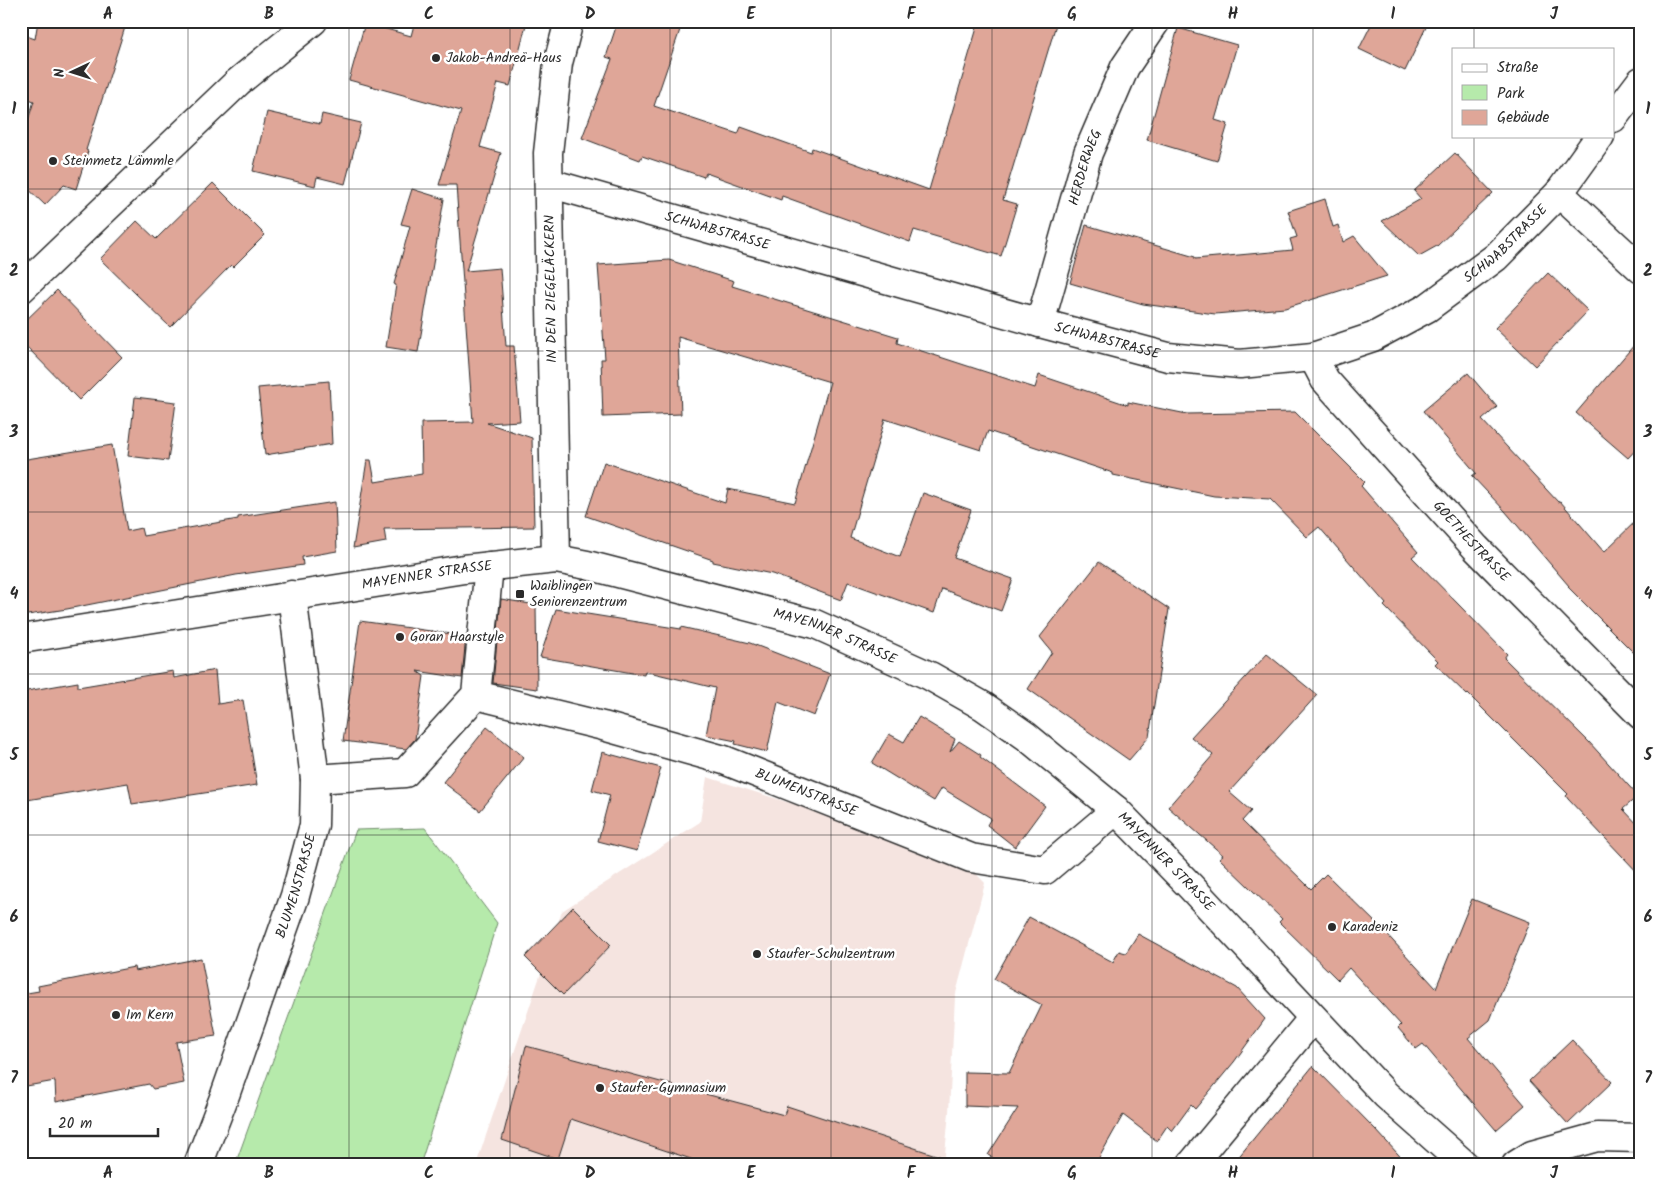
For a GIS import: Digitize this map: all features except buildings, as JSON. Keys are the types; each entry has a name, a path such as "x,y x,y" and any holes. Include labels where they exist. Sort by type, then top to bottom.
{"street":[{"path":"21,289 238,82 313,21"},
{"name":"IN DEN ZIEGELÄCKERN","path":"556,559 548,153 558,63 569,21"},
{"name":"HERDERWEG","path":"1040,323 1088,153 1125,67 1156,21"},
{"path":"1614,117 1641,81"},
{"name":"SCHWABSTRASSE","path":"549,183 1040,323 1168,356 1240,364 1313,358 1373,337 1427,308 1496,257 1559,193 1599,138"},
{"path":"1559,193 1641,269"},
{"name":"GOETHESTRASSE","path":"1313,358 1325,380 1476,548 1641,715"},
{"name":"MAYENNER STRASSE","path":"21,639 464,568 556,559 815,624 930,676 983,706 1026,736 1116,810 1386,1095 1465,1165"},
{"path":"316,779 405,773 476,695 489,566"},
{"name":"BLUMENSTRASSE","path":"198,1165 225,1095 295,896 314,825 316,779 292,595"},
{"name":"BLUMENSTRASSE","path":"476,695 603,726 724,760 971,858 1045,870 1116,810"},
{"path":"1191,1165 1313,1018"},
{"path":"1516,1165 1532,1155 1597,1137 1641,1138"}],"shaded area":[{"name":"Staufer-Schulzentrum","path":"707,777 959,856 985,883 955,997 949,1112 944,1165 476,1165 562,911 700,822"}],"green space":[{"path":"425,828 497,923 420,1165 235,1165 356,830"}],"place":[{"name":"Jakob-Andreä-Haus","path":"436,58"},
{"name":"Steinmetz Lämmle","path":"53,161"},
{"name":"Waiblingen Seniorenzentrum","path":"520,594"},
{"name":"Goran Haarstyle","path":"400,637"},
{"name":"Karadeniz","path":"1332,927"},
{"name":"Staufer-Schulzentrum","path":"757,954"},
{"name":"Im Kern","path":"116,1015"},
{"name":"Staufer-Gymnasium","path":"600,1088"}]}
